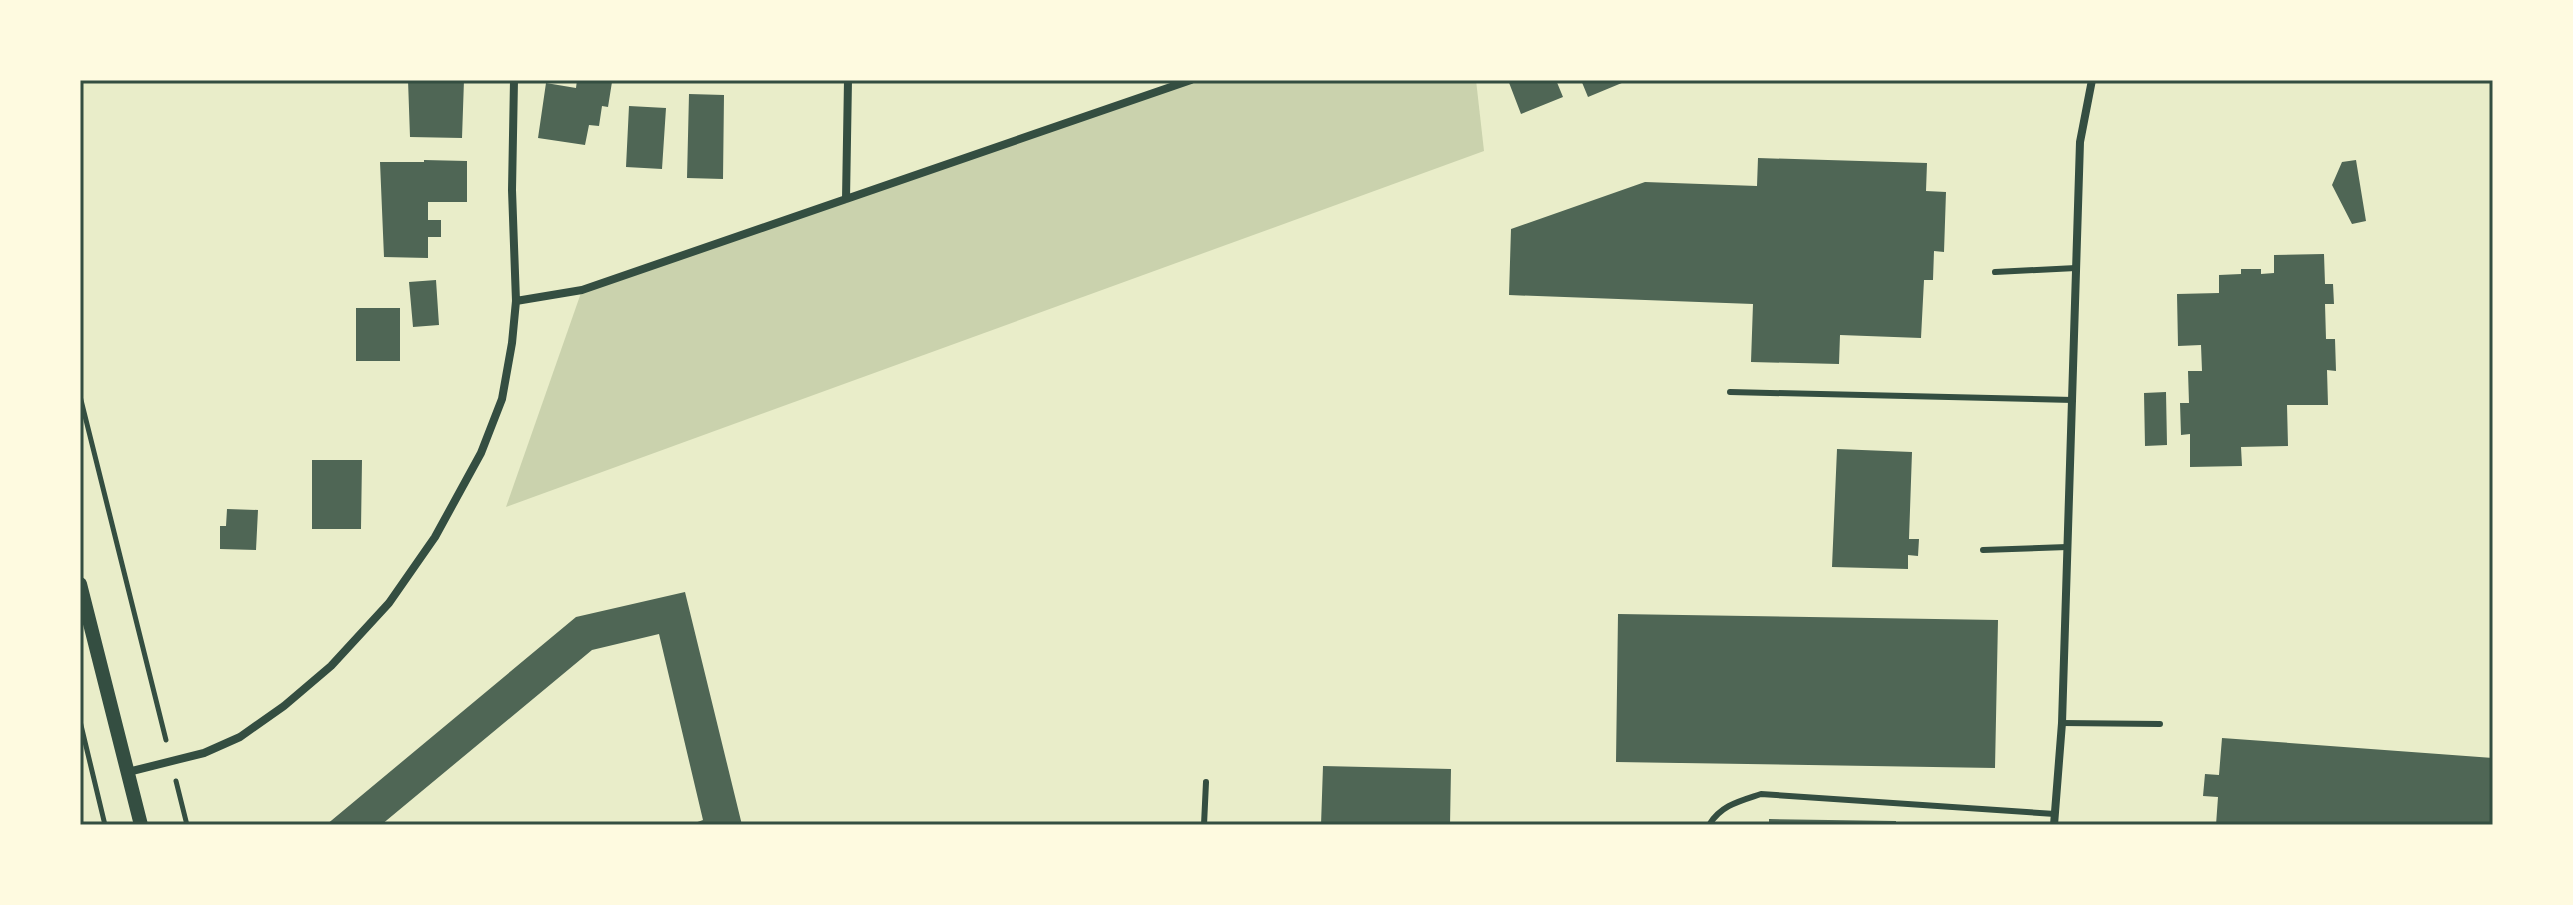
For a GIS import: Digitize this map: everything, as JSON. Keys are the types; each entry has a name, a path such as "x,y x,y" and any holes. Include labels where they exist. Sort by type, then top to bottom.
{"street":[{"path":"128,772 204,753 240,737 284,706 331,666 389,603 435,537 481,453 502,399 512,343 516,301 512,190 514,80"},
{"path":"846,199 848,80"},
{"path":"516,301 582,290 1191,80"},
{"path":"2054,825 2062,723 2080,142 2092,80"},
{"path":"80,584 141,825"}],"lane":[{"path":"1995,272 2076,268"},
{"path":"1730,392 2073,400"},
{"path":"1983,550 2067,547"},
{"path":"2062,723 2160,724"},
{"path":"1204,825 1206,782"},
{"path":"1709,825 1716,814 1733,803 1761,794 2055,814"}],"path":[{"path":"80,396 187,825"},
{"path":"80,721 105,825"}],"green space":[{"path":"1191,80 1476,80 1484,151 506,507 582,290"}],"building":[{"path":"408,80 464,80 462,138 410,137"},
{"path":"577,80 612,82 608,107 602,106 599,126 589,125 585,145 538,138 546,83 576,88"},
{"path":"1508,80 1556,80 1563,97 1521,114"},
{"path":"1581,80 1629,80 1588,97"},
{"path":"689,94 724,95 723,179 687,178"},
{"path":"629,106 666,108 662,169 626,167"},
{"path":"1758,158 1927,163 1926,191 1946,192 1944,252 1934,251 1933,280 1924,280 1921,338 1840,335 1839,364 1751,362 1753,304 1509,295 1511,229 1645,182 1757,186"},
{"path":"2356,160 2366,221 2352,224 2332,185 2342,162"},
{"path":"467,161 467,202 428,202 428,220 441,220 441,237 428,237 428,258 384,257 380,162"},
{"path":"2324,254 2325,284 2333,284 2334,304 2325,304 2326,339 2335,339 2336,371 2327,370 2328,405 2287,405 2288,446 2241,447 2242,466 2190,467 2190,434 2181,435 2180,403 2189,403 2188,371 2202,371 2201,345 2178,346 2177,294 2219,293 2219,275 2241,274 2241,269 2261,269 2261,274 2274,273 2274,255"},
{"path":"436,280 439,325 413,327 409,282"},
{"path":"356,308 400,308 400,361 356,361"},
{"path":"2166,392 2167,445 2145,446 2144,393"},
{"path":"1837,449 1912,452 1909,539 1919,539 1918,556 1908,555 1908,569 1832,567"},
{"path":"312,460 362,460 361,529 312,529"},
{"path":"227,509 258,510 256,550 220,549 220,526 226,526"},
{"path":"685,592 742,825 689,825 703,820 659,634 592,650 381,825 326,825 576,617"},
{"path":"1618,614 1998,620 1995,768 1616,762"},
{"path":"2222,738 2493,758 2493,825 2216,825 2218,797 2203,796 2205,774 2219,775"},
{"path":"1323,766 1451,769 1450,825 1321,825"},
{"path":"1769,819 1896,821 1896,825 1769,825"}]}
